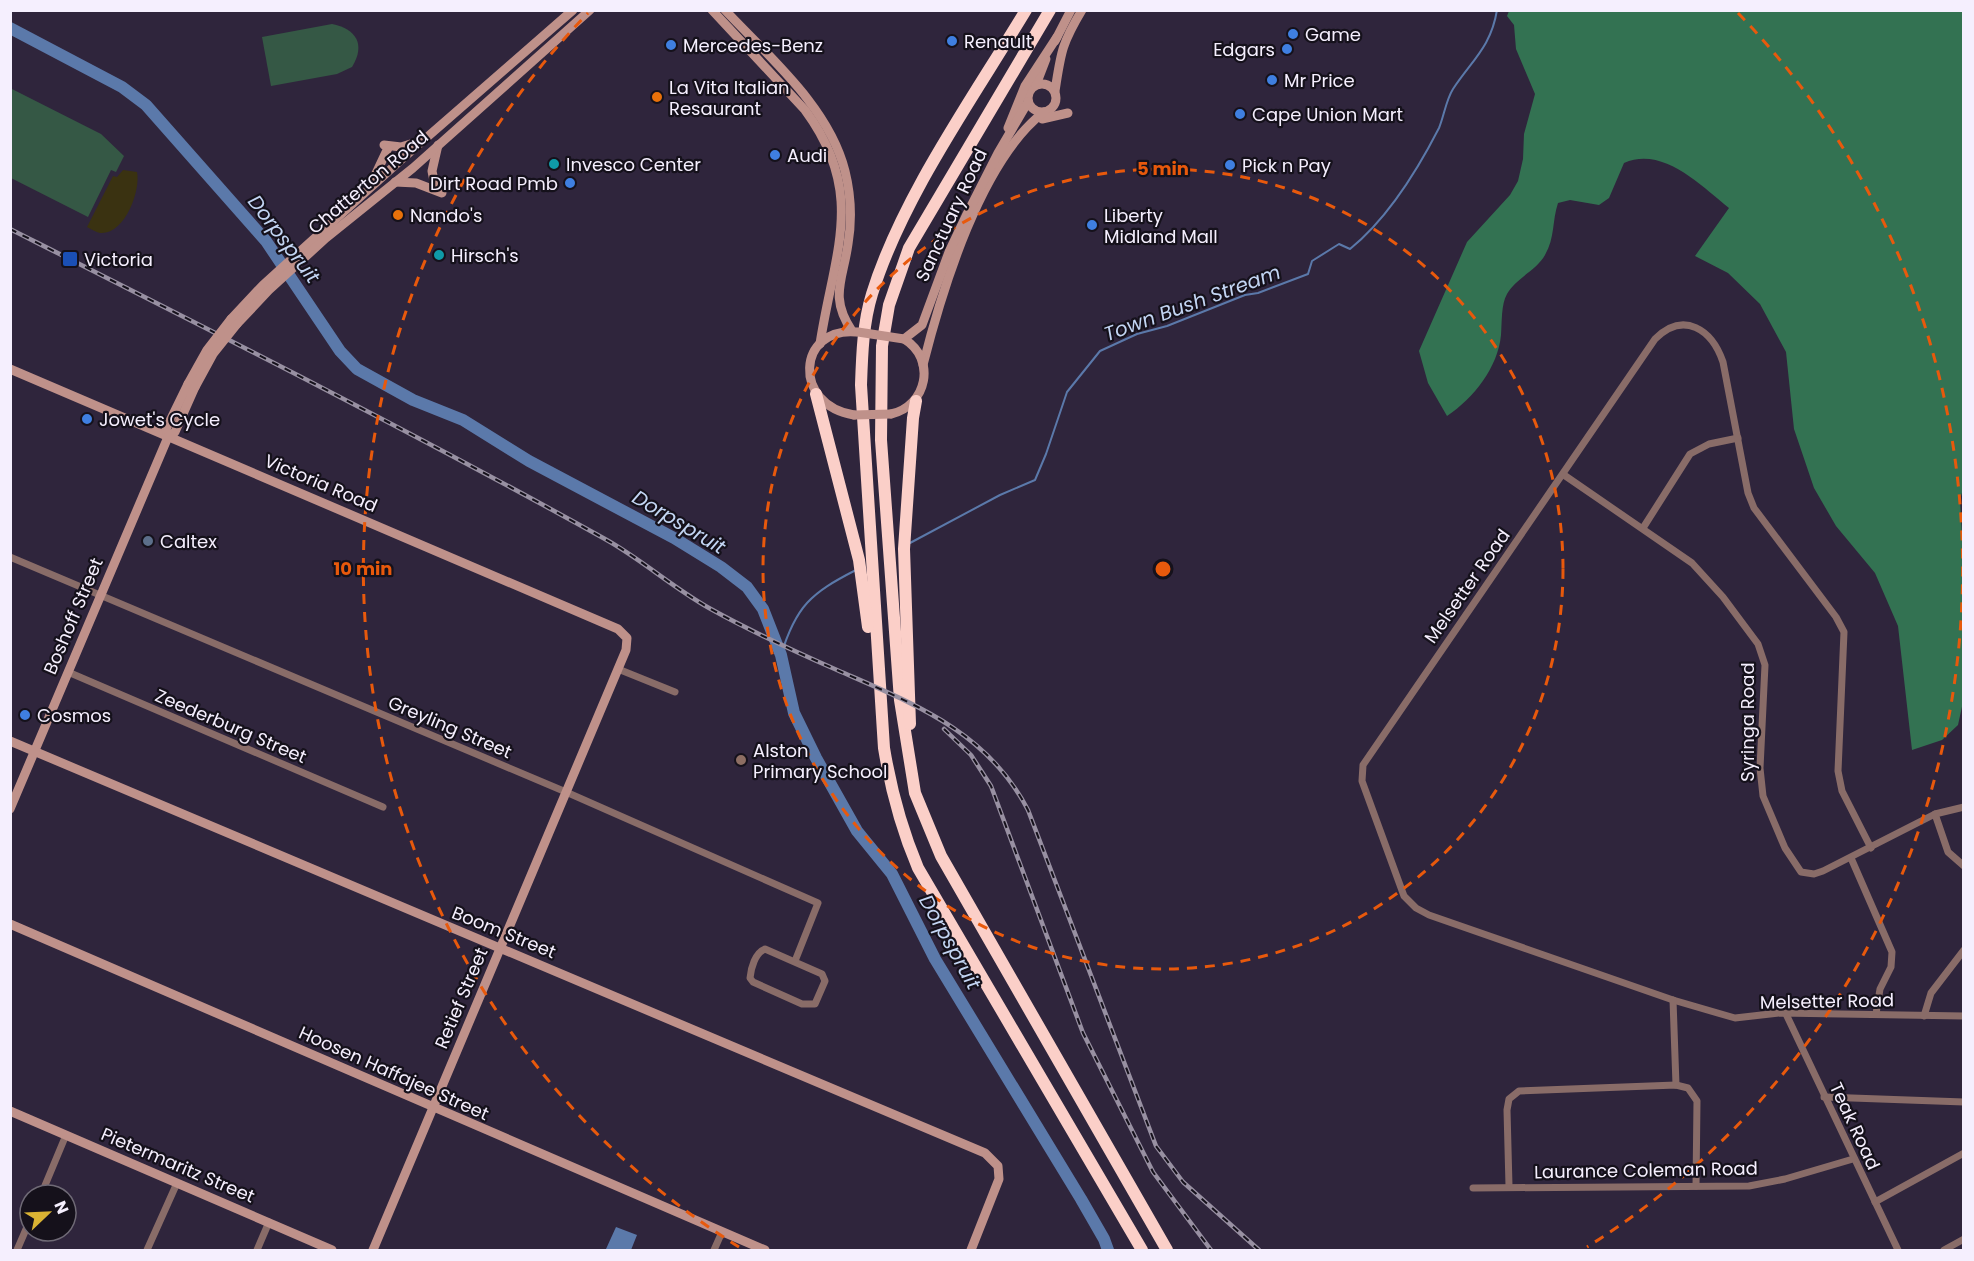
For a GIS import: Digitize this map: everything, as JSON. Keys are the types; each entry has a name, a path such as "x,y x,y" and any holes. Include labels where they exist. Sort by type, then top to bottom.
{"highway":[{"path":"1026,10 915,195 892,240 872,296 863,343 861,385 866,564 872,663 880,702 892,797 918,868 1142,1251"},
{"path":"1050,10 909,248 889,305 882,346 881,440 900,700 907,755 915,793 941,856 1167,1251"},
{"path":"816,394 866,564"},
{"path":"916,401 912,418 904,545 904,605 912,752 941,856"},
{"path":"1064,1118 1077,1157 1132,1251"}],"street":[{"name":"Chatterton Road","path":"170,433 207,350 266,287 366,192 573,10"},
{"name":"Chatterton Road","path":"300,256 438,146 590,10"},
{"path":"578,19 596,10"},
{"path":"712,10 805,110 817,127 834,161 842,196 842,231 820,344 810,364 816,394 830,408 854,415 891,414 904,411 916,401 922,382 923,365 918,352 904,339 855,332 835,334 820,344"},
{"path":"725,10 812,106 839,154 845,171 850,214 848,246 838,288 838,306 855,332"},
{"path":"1071,10 1036,85 1028,94 1033,109 1044,112 1051,109 1056,102 1059,55 1067,35 1082,10"},
{"path":"998,153 1025,86 1057,37"},
{"path":"1036,85 1047,84 1055,91"},
{"name":"Sanctuary Road","path":"904,339 922,325 949,252 998,153 1029,102"},
{"name":"Sanctuary Road","path":"923,365 936,313 956,254 998,169 1017,139 1044,112"},
{"path":"1017,139 1045,118 1068,113"},
{"path":"366,192 379,172 386,146 406,146 426,138"},
{"path":"394,182 416,183 439,189 432,171 438,146"},
{"name":"Melsetter Road","path":"1870,848 1842,791 1838,771 1844,632 1836,617 1754,508 1748,493 1723,362 1717,345 1709,335 1693,326 1675,327 1655,339 1564,475 1474,600 1370,754 1362,771 1362,781 1404,896 1416,908 1673,1000 1735,1018 1786,1014 1964,1016"},
{"name":"Victoria Road","path":"10,369 170,433 618,628"},
{"name":"Boshoff Street","path":"10,809 170,433"},
{"path":"1643,528 1690,454 1709,444 1738,438"},
{"name":"Syringa Road","path":"1564,475 1677,551 1705,575 1761,650 1765,665 1760,768 1763,796 1794,865 1801,872 1814,874 1851,858 1935,814 1964,807"},
{"name":"Greyling Street","path":"10,557 566,792 818,903 795,961"},
{"name":"Retief Street","path":"373,1251 618,669 628,641 618,628"},
{"path":"618,669 675,692"},
{"name":"Zeederburg Street","path":"68,672 383,807"},
{"name":"Boom Street","path":"10,741 244,842 501,947 985,1153 998,1166 999,1179 971,1251"},
{"path":"1935,814 1945,846 1964,866"},
{"path":"1851,858 1892,952 1891,967 1880,989 1876,1014"},
{"name":"Hoosen Haffajee Street","path":"10,924 765,1251"},
{"path":"764,950 795,961 819,972 824,978 817,1002 813,1006 788,999 755,984 751,979 757,957 764,950"},
{"path":"1924,1016 1936,986 1964,950"},
{"path":"1673,1000 1676,1084"},
{"name":"Teak Road","path":"1786,1014 1898,1251"},
{"path":"1509,1186 1507,1110 1514,1094 1528,1089 1676,1084 1688,1088 1696,1101 1696,1186"},
{"path":"1824,1096 1964,1101"},
{"name":"Pietermaritz Street","path":"10,1111 269,1221 332,1251"},
{"path":"46,1183 66,1135"},
{"path":"1875,1202 1964,1153"},
{"name":"Laurance Coleman Road","path":"1473,1188 1766,1184 1853,1159"},
{"path":"147,1251 177,1183"},
{"path":"257,1251 269,1221"},
{"path":"714,1251 722,1232"},
{"path":"1944,1251 1964,1239"}],"green space":[{"path":"1509,11 1963,11 1964,485 1960,500 1964,569 1963,702 1958,725 1942,740 1912,750 1898,626 1875,573 1836,526 1814,488 1794,429 1786,352 1760,304 1728,273 1695,256 1729,208 1680,170 1653,160 1639,159 1624,163 1609,198 1599,205 1570,200 1558,203 1545,255 1511,288 1505,298 1499,347 1490,370 1475,391 1447,416 1428,383 1419,351 1467,242 1510,195 1518,181 1523,159 1524,134 1535,94 1516,49 1514,25 1507,16"},
{"path":"332,24 347,30 356,39 358,51 352,67 337,74 271,86 262,37"},
{"path":"10,88 101,134 124,156 116,172 111,170 88,217 11,178"}],"sand":[{"path":"123,170 137,172 138,180 134,200 124,219 109,232 100,233 87,227 113,176 117,177"}],"water":[{"path":"616,1227 637,1235 631,1250 606,1249"}],"waterway":[{"name":"Town Bush Stream","path":"910,543 1000,495 1035,480 1067,392 1100,351 1137,334 1167,326 1245,295 1258,293 1308,274 1312,261 1339,244 1350,249 1364,237 1389,209 1421,161 1439,128 1451,93 1485,44 1497,10"},
{"name":"Dorpspruit","path":"10,28 122,87 146,105 266,241 340,351 357,369 413,400 463,420 529,461 674,538 721,567 747,587 763,609 781,655 794,713 816,758 857,831 892,874 935,959 1081,1199 1108,1250"},
{"name":"Town Bush Stream","path":"781,655 793,624 807,603 827,586 856,570"}],"railway":[{"path":"10,229 457,459 618,547 682,591 740,625 894,695 946,723 970,740 992,760 1011,783 1028,810 1156,1146 1183,1182 1259,1250"},
{"path":"944,729 971,755 991,786 1083,1033 1153,1172 1211,1250"}],"place":[{"name":"Game","path":"1293,34"},
{"name":"Renault","path":"952,41"},
{"name":"Mercedes-Benz","path":"671,45"},
{"name":"Edgars","path":"1287,49"},
{"name":"Mr Price","path":"1272,80"},
{"name":"La Vita Italian Resaurant","path":"657,97"},
{"name":"Cape Union Mart","path":"1240,114"},
{"name":"Audi","path":"775,155"},
{"name":"Invesco Center","path":"554,164"},
{"name":"Pick n Pay","path":"1230,165"},
{"name":"Dirt Road Pmb","path":"570,183"},
{"name":"Nando's","path":"398,215"},
{"name":"Liberty Midland Mall","path":"1092,225"},
{"name":"Hirsch's","path":"439,255"},
{"name":"Victoria","path":"70,259"},
{"name":"Jowet's Cycle","path":"87,419"},
{"name":"Caltex","path":"148,541"},
{"name":"Cosmos","path":"25,715"},
{"name":"Alston Primary School","path":"741,760"}]}
